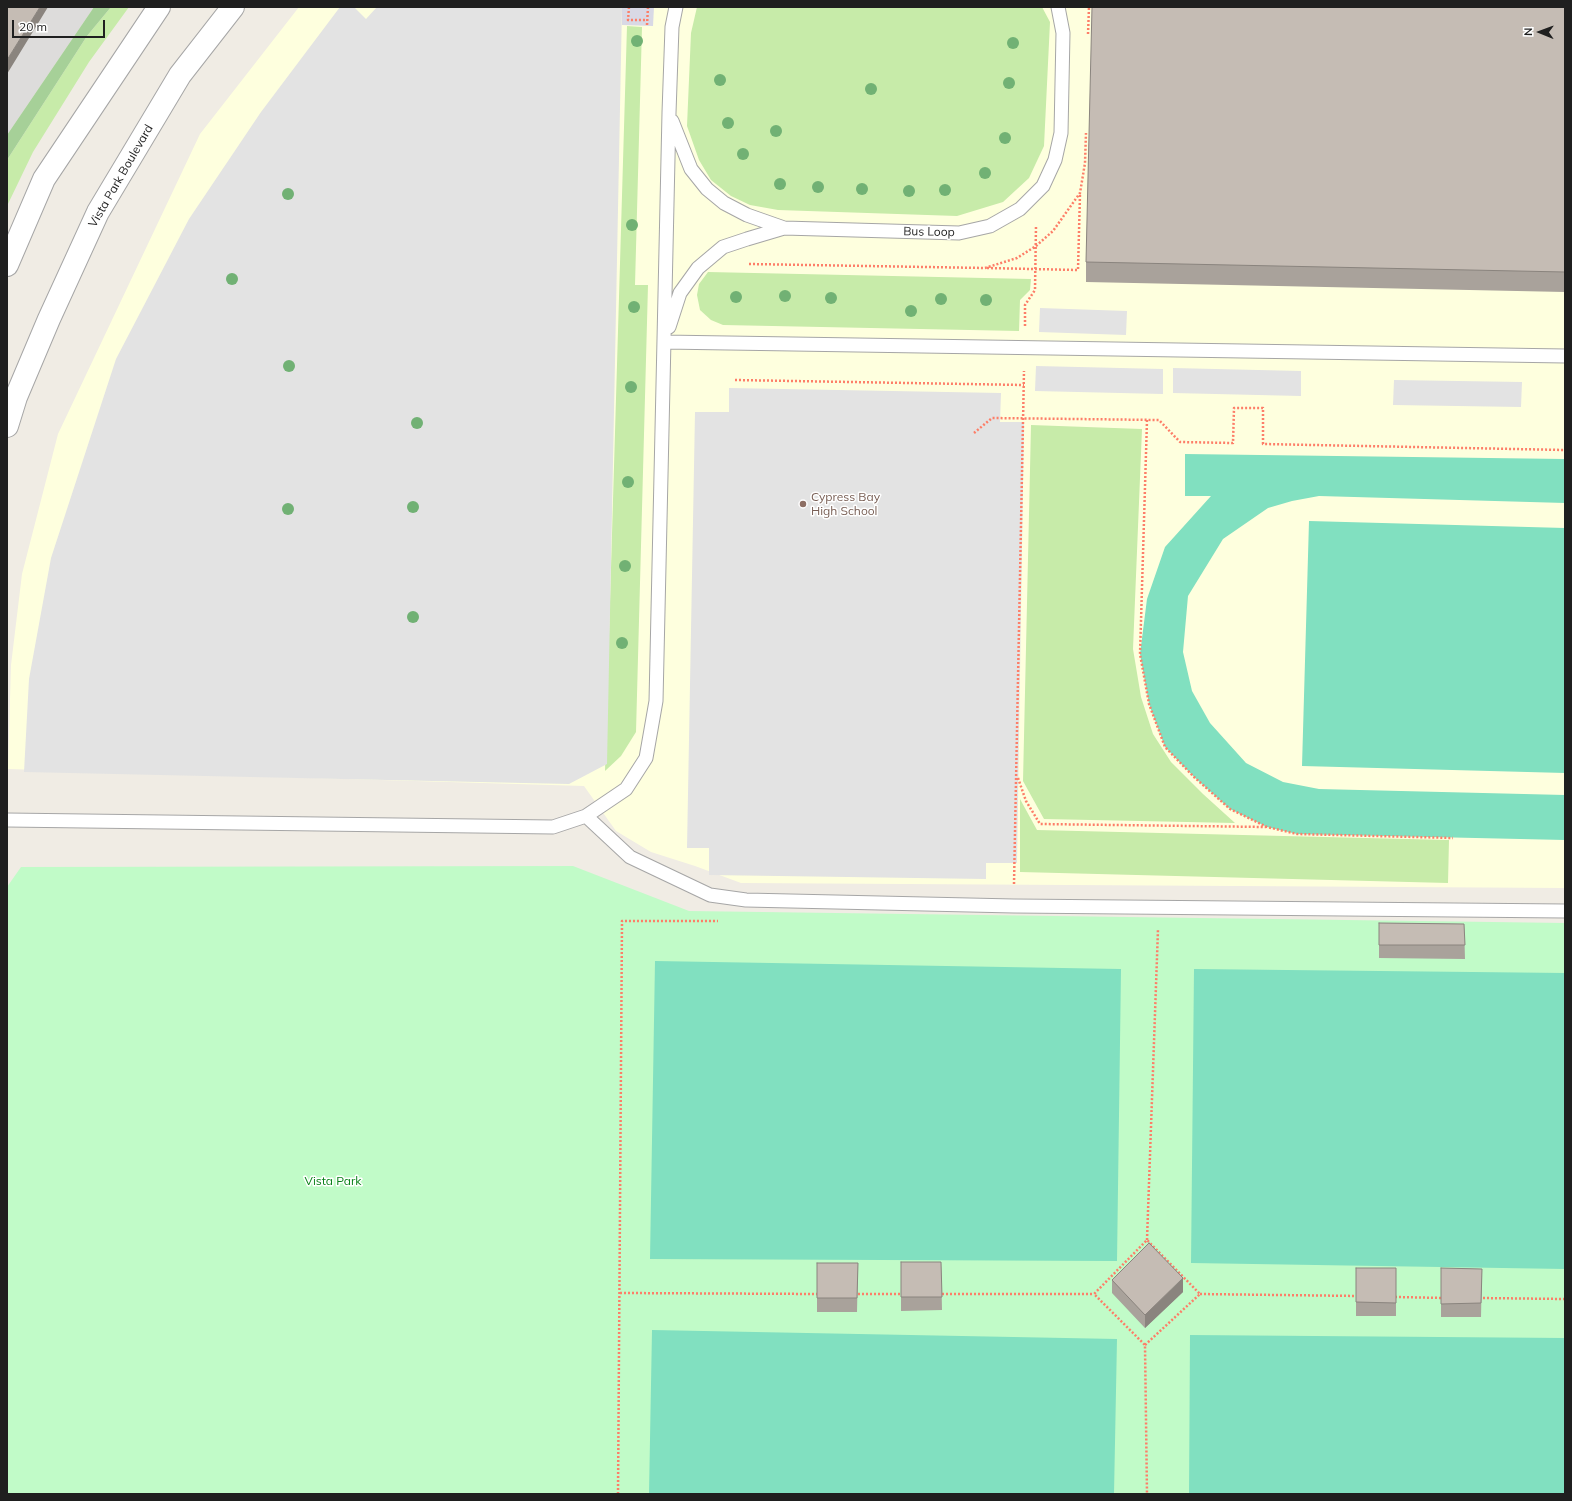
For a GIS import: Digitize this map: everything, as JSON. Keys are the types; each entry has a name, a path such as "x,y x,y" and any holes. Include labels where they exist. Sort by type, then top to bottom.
{"street":[{"path":"7,265 44,179 160,7"},
{"name":"Vista Park Boulevard","path":"7,426 16,397 46,326 98,212 180,75 233,7"}],"lane":[{"name":"Bus Loop","path":"664,342 672,27 676,7"},
{"name":"Bus Loop","path":"670,113 691,169 707,189 724,203 747,215 784,228 959,233 990,226 1020,210 1036,194 1043,186 1055,160 1061,133 1064,33 1058,7"},
{"name":"Bus Loop","path":"664,342 680,292 698,268 723,247 784,228"},
{"path":"7,820 553,827 586,816 626,789 646,758 656,701 664,342 1565,356"},
{"path":"586,816 630,857 710,895 746,900 1014,906 1565,912"}],"path":[{"path":"629,7 628,20 648,20"},
{"path":"985,268 1078,270 1080,193"},
{"path":"1014,906 1025,305 1035,290 1036,194"},
{"path":"735,380 1024,385"},
{"path":"974,433 992,418 1159,420 1180,442 1233,443 1234,408 1263,408 1263,444 1565,450"},
{"path":"1146,420 1140,654 1149,704 1166,747 1170,752 1194,777 1230,809 1267,827"},
{"path":"1017,775 1026,801 1040,824 1267,827 1297,834 1453,838"},
{"path":"618,1494 622,927"},
{"path":"1094,1294 1147,1240 1158,928"},
{"path":"1147,1240 1200,1294"},
{"path":"620,1293 825,1294"},
{"path":"849,1294 904,1294"},
{"path":"936,1294 1094,1294 1145,1345 1148,1494"},
{"path":"1145,1345 1200,1294 1359,1296"},
{"path":"1390,1297 1446,1298"},
{"path":"1478,1298 1565,1299"}],"shaded area":[{"path":"7,7 94,7 7,135"},
{"name":"Cypress Bay High School","path":"299,7 1565,7 1565,888 741,883 651,852 616,831 584,786 8,769 11,665 22,574 58,434 200,134"},
{"path":"340,7 354,7 366,19 377,7 622,7 607,764 569,784 24,772 29,679 51,558 116,359 189,219 261,112"},
{"path":"622,7 654,7 653,26 622,25"},
{"path":"1040,308 1127,311 1126,335 1039,332"},
{"path":"1036,366 1163,369 1163,394 1035,391"},
{"path":"1173,368 1301,371 1301,396 1173,393"},
{"path":"1394,380 1522,382 1521,407 1393,405"},
{"path":"729,388 1001,393 1000,422 1024,422 1017,863 986,863 986,879 709,875 709,848 687,848 695,412 729,412"}],"green space":[{"path":"94,7 111,7 87,36 7,160 7,135"},
{"path":"111,7 129,7 89,62 33,152 7,206 7,160 87,36"},
{"path":"697,7 1042,7 1050,22 1044,146 1029,178 1003,202 957,216 778,210 750,205 731,196 711,180 699,160 687,126 691,33"},
{"path":"627,26 642,27 635,285 648,285 636,732 621,756 605,771"},
{"path":"708,272 1031,279 1030,290 1020,300 1019,331 723,325 711,320 700,310 697,295 699,284"},
{"path":"1031,425 1142,429 1133,649 1141,697 1153,734 1171,762 1235,823 1044,819 1023,781"},
{"path":"1185,454 1565,459 1565,503 1319,496 1292,501 1268,508 1223,539 1188,596 1183,652 1192,691 1210,723 1246,763 1283,782 1319,789 1565,795 1565,840 1297,834 1267,827 1230,809 1194,777 1165,747 1149,704 1140,654 1147,599 1165,547 1211,496 1185,496"},
{"path":"1309,521 1565,528 1565,773 1302,766"},
{"path":"1020,799 1037,830 1449,840 1448,883 1020,872"},
{"name":"Vista Park","path":"573,866 689,911 1565,923 1565,1494 7,1494 7,887 21,867"},
{"path":"655,961 1121,969 1117,1261 650,1259"},
{"path":"1194,969 1565,973 1565,1269 1191,1263"},
{"path":"652,1330 1117,1339 1114,1494 649,1494"},
{"path":"1190,1335 1565,1338 1565,1494 1189,1494"}],"building":[{"path":"7,7 40,7 7,60"},
{"path":"1092,7 1565,7 1565,272 1086,262"},
{"path":"1379,923 1464,924 1465,945 1379,945"},
{"path":"1149,1243 1183,1278 1145,1315 1112,1280"},
{"path":"901,1262 941,1262 942,1297 901,1297"},
{"path":"817,1263 858,1263 857,1298 817,1298"},
{"path":"1356,1268 1396,1268 1396,1303 1356,1302"},
{"path":"1441,1268 1482,1269 1481,1303 1441,1304"}],"place":[{"name":"Cypress Bay High School","path":"803,504"}]}
